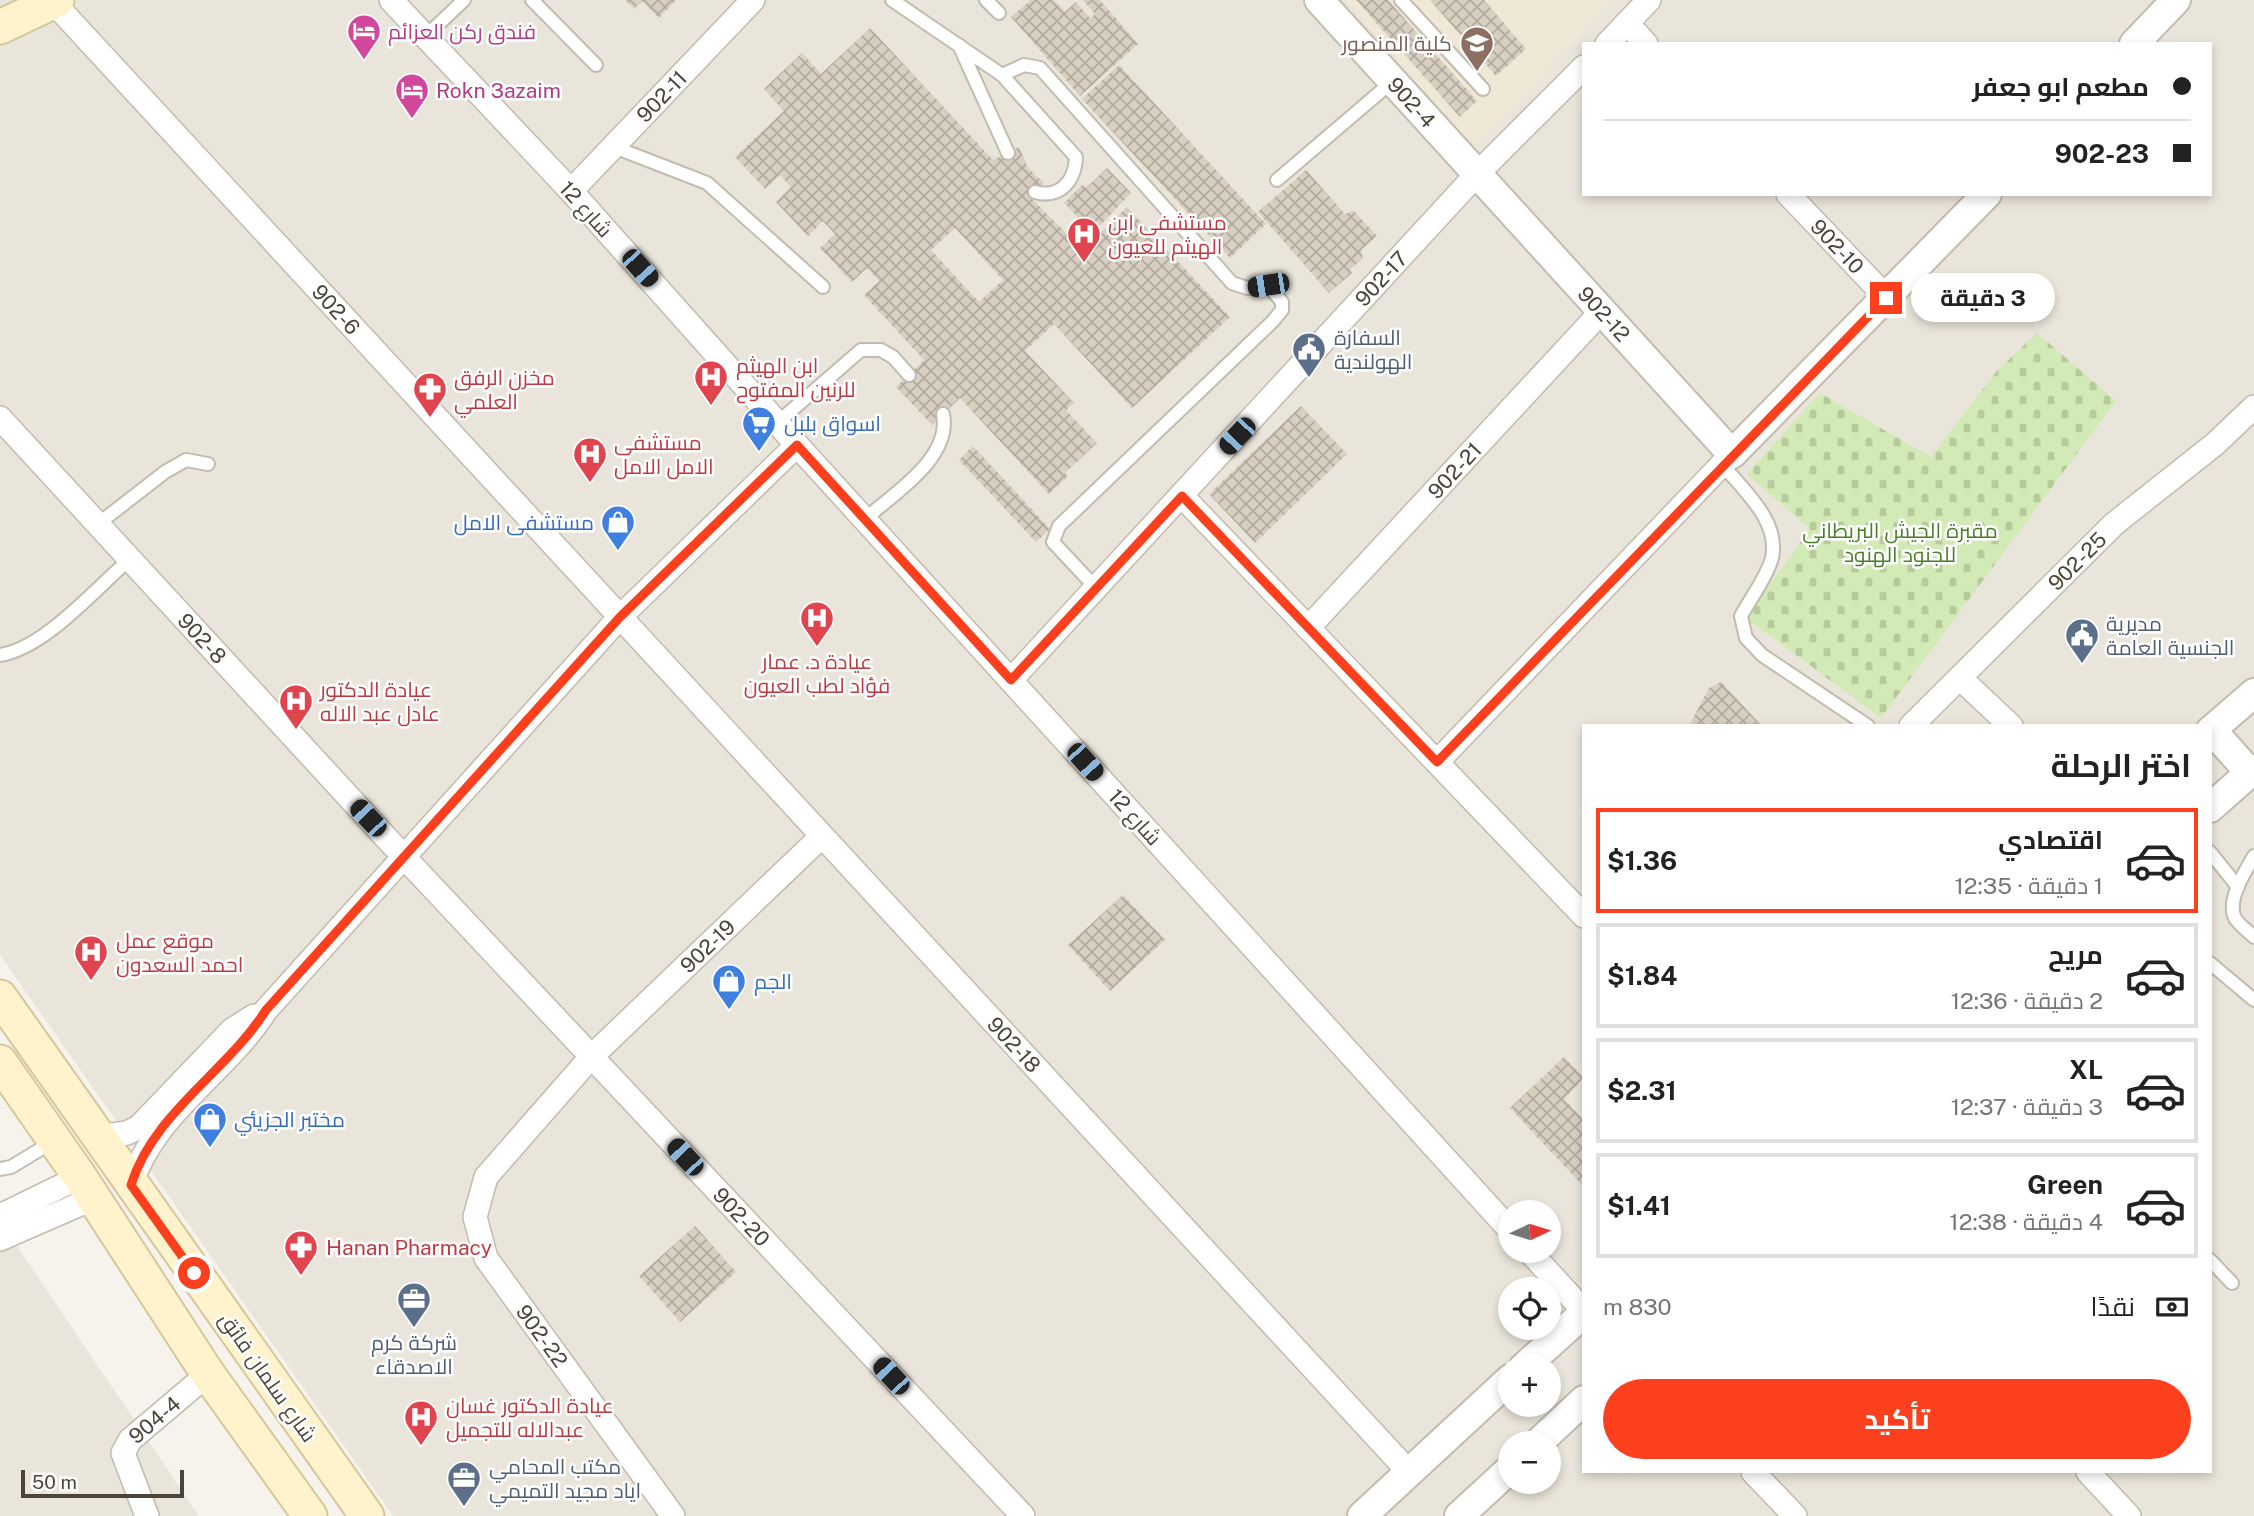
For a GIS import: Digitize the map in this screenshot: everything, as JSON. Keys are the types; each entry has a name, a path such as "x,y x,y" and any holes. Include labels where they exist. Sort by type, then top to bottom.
{"main road":[{"path":"0,27 55,1"},
{"name":"شارع سلمان فائق","path":"0,997 367,1516"},
{"path":"0,1062 87,1188 208,1374 310,1516"}],"street":[{"name":"شارع 12","path":"391,0 571,191 864,520 1498,1217"},
{"name":"902-11","path":"571,191 753,0"},
{"name":"902-4","path":"1319,0 1477,174"},
{"path":"1609,42 1649,0"},
{"path":"2136,42 2176,0"},
{"name":"902-6","path":"55,1 620,617"},
{"path":"1627,23 1644,42"},
{"name":"902-17","path":"1011,680 1477,174 1582,69"},
{"name":"902-12","path":"1477,174 1602,311 1727,459"},
{"name":"902-10","path":"1790,196 1886,298"},
{"path":"1437,762 1727,459 1985,196"},
{"name":"902-21","path":"1308,628 1602,311"},
{"name":"902-25","path":"1913,724 2114,524 2215,444 2254,407"},
{"name":"902-8","path":"0,418 404,858"},
{"path":"131,1185 148,1144 248,1036 266,1010 620,617 797,445"},
{"path":"1182,496 1582,914"},
{"name":"902-18","path":"620,617 1408,1471"},
{"path":"1961,679 2009,724"},
{"path":"2212,730 2254,693"},
{"path":"2212,732 2252,771 2212,806"},
{"name":"902-19","path":"474,1217 486,1177 591,1057 822,836"},
{"name":"902-20","path":"404,858 1023,1516"},
{"path":"98,1137 127,1133 139,1127 232,1030 266,1010"},
{"path":"0,1216 87,1188"},
{"path":"0,1239 87,1188"},
{"name":"902-22","path":"474,1217 486,1258 673,1516"},
{"path":"1541,1264 1582,1310"},
{"path":"1538,1354 1582,1314"},
{"name":"904-4","path":"146,1516 123,1453 130,1440 208,1374"},
{"path":"1362,1516 1498,1390"},
{"path":"1551,1431 1582,1402"},
{"path":"1754,1473 1795,1516"},
{"path":"2089,1473 2129,1516"},
{"path":"1459,1516 1498,1480"}],"lane":[{"path":"425,37 464,0"},
{"path":"532,0 596,65"},
{"path":"892,0 1002,75 1076,157 1071,181 1061,190 1050,194 1035,192"},
{"path":"986,0 999,13"},
{"path":"1402,0 1483,89"},
{"path":"957,42 1008,153"},
{"path":"1002,75 1024,65 1040,68 1232,283 1247,288 1268,285 1282,302 1282,310 1273,321 1059,526 1054,542 1096,588"},
{"path":"1277,180 1393,81"},
{"path":"614,147 707,183 823,287"},
{"path":"777,422 861,350 881,350 893,357 909,374"},
{"path":"864,520 932,458 943,438 943,414"},
{"path":"1727,459 1768,521 1773,539 1771,560 1741,616 1746,638 1762,654 1865,724"},
{"path":"98,524 165,472 186,460 208,464"},
{"path":"0,655 19,652 41,638 130,559"},
{"path":"2212,854 2238,887"},
{"path":"2254,856 2238,887 2233,906 2235,919 2254,937"},
{"path":"2212,965 2254,1000"},
{"path":"0,1169 11,1167 55,1141"},
{"path":"2212,1262 2232,1283"}],"shaded area":[{"path":"0,0 2254,0 2254,1516 393,1516 0,955"},
{"name":"كلية المنصور","path":"1345,0 1614,0 1474,146"},
{"path":"0,1221 199,1516 0,1516"}],"green space":[{"name":"مقبرة الجيش البريطاني للجنود الهنود","path":"2037,333 2116,401 1881,718 1746,618 1810,529 1747,474 1820,393 1931,457 1996,372"}],"building":[{"path":"625,0 676,0 659,18 642,1 634,9"},
{"path":"1031,0 1054,0 1065,12 1076,2 1090,18 1095,14 1083,0 1100,0 1138,44 1080,96 1011,17"},
{"path":"1356,0 1388,0 1477,101 1460,117"},
{"path":"1430,0 1484,0 1526,49 1496,76"},
{"name":"مستشفى ابن الهيثم للعيون","path":"870,28 993,160 1019,147 1028,168 1044,183 1030,197 1075,242 1085,233 1092,241 1127,207 1230,317 1132,408 1054,324 1025,351 1074,403 1066,410 1097,443 1065,473 1068,476 1049,494 960,398 932,425 896,387 924,360 864,295 879,281 867,268 852,282 820,248 835,234 823,221 808,236 776,202 791,187 780,175 765,189 735,157 784,111 764,89 802,53 821,74","holes":["955,228 1003,280 979,302 931,250"]},
{"path":"1119,65 1266,224 1230,258 1082,99"},
{"path":"1107,168 1131,193 1093,233 1064,203 1082,185 1086,188"},
{"path":"1306,170 1345,214 1354,211 1377,236 1361,250 1363,258 1350,270 1352,273 1329,293 1258,212"},
{"path":"1301,406 1347,454 1255,543 1209,494"},
{"path":"973,446 1050,529 1036,542 959,460"},
{"path":"1721,682 1760,724 1690,724 1709,688"},
{"path":"1123,895 1165,940 1110,991 1068,945"},
{"path":"1564,1057 1582,1076 1582,1080 1564,1099 1582,1118 1582,1185 1510,1108"},
{"path":"695,1226 736,1272 680,1322 639,1276"}],"place":[{"name":"فندق ركن العزائم","path":"364,61"},
{"name":"كلية المنصور","path":"1477,73"},
{"name":"Rokn 3azaim","path":"412,120"},
{"name":"مستشفى ابن الهيثم للعيون","path":"1084,264"},
{"name":"السفارة الهولندية","path":"1309,379"},
{"name":"ابن الهيثم للرنين المفتوح","path":"711,407"},
{"name":"مخزن الرفق العلمي","path":"430,419"},
{"name":"اسواق بلبل","path":"759,453"},
{"name":"مستشفى الامل الامل","path":"590,484"},
{"name":"مستشفى الامل","path":"618,552"},
{"name":"عيادة د. عمار فؤاد لطب العيون","path":"817,648"},
{"name":"مديرية الجنسية العامة","path":"2082,665"},
{"name":"عيادة الدكتور عادل عبد الاله","path":"296,731"},
{"name":"موقع عمل احمد السعدون","path":"91,982"},
{"name":"الجم","path":"729,1011"},
{"name":"مختبر الجزيئي","path":"210,1149"},
{"name":"Hanan Pharmacy","path":"301,1277"},
{"name":"شركة كرم الاصدقاء","path":"414,1329"},
{"name":"عيادة الدكتور غسان عبدالاله للتجميل","path":"421,1447"},
{"name":"مكتب المحامي اياد مجيد التميمي","path":"464,1508"}],"route":[{"path":"194,1273 131,1185 137,1164 148,1144 248,1036 266,1010 620,617 797,445 1011,680 1182,496 1437,762 1732,454 1886,298"}]}
